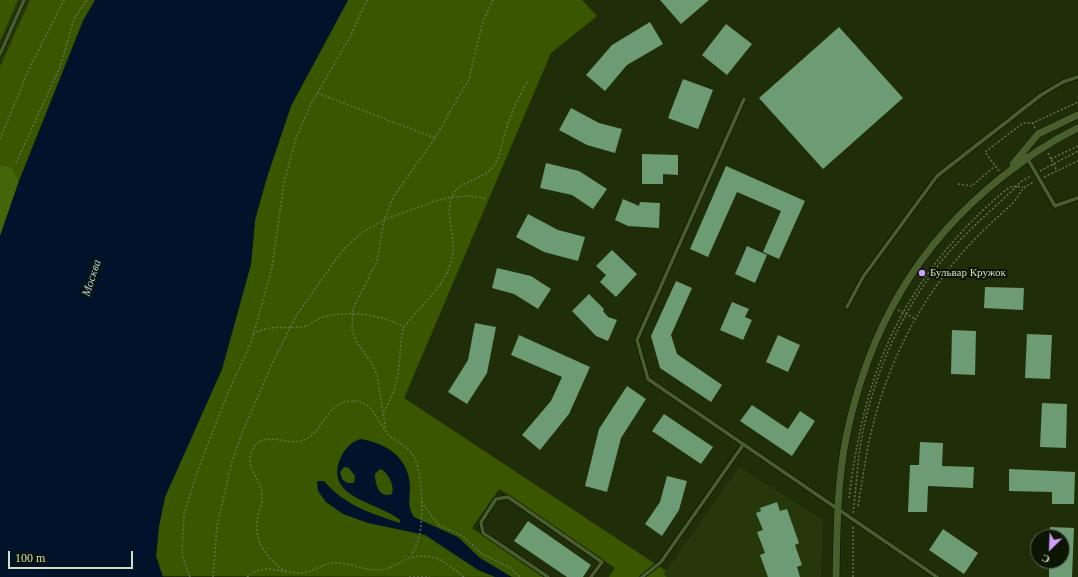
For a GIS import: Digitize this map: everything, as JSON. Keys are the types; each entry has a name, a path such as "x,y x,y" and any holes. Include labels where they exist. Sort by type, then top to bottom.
{"street":[{"path":"836,577 838,510 846,440 854,401 865,365 891,307 914,269 946,230 985,190 1003,177 1025,154 1038,134 1078,115"},
{"path":"1025,154 1078,128"}],"lane":[{"path":"0,54 24,0"},
{"path":"847,307 863,277 937,176 1041,95 1064,82 1078,77"},
{"path":"744,99 637,340 648,379 937,577"},
{"path":"1025,154 1055,206 1078,198"},
{"path":"642,577 661,562 743,445"},
{"path":"548,577 483,532 481,522 496,500 508,497 602,562 591,577"}],"path":[{"path":"0,139 29,69 64,0"},
{"path":"16,162 60,67 74,19 87,0"},
{"path":"190,577 182,555 184,514 200,463 253,334 272,267 284,184 296,138 317,93 350,37 367,0"},
{"path":"386,432 377,375 372,364 356,341 352,330 352,314 357,298 377,262 384,220 394,196 435,138 469,79 483,21 493,0"},
{"path":"384,412 396,383 401,335 404,326 441,285 452,259 453,244 450,209 452,197 458,187 481,177 492,169 497,160 515,106 528,80"},
{"path":"317,93 435,138"},
{"path":"1003,177 985,152 1023,123 1032,123"},
{"path":"1051,159 1078,146"},
{"path":"853,577 853,520 860,448 868,411 886,356 906,314 949,252 984,215 1022,181 1078,151"},
{"path":"849,498 855,455 870,386 883,352 903,312 922,280 943,252 973,219 1010,187 1023,187 1078,161"},
{"path":"958,184 972,186 995,166"},
{"path":"858,506 873,430 890,373 914,318 946,271 987,226 1013,202 1023,187"},
{"path":"213,577 217,526 232,460 254,405 290,327 296,316 342,251 360,234 384,220 435,201 452,197 473,196 487,199"},
{"path":"891,307 914,318"},
{"path":"253,334 262,328 309,325 320,318 335,314 372,315 392,320 404,326"},
{"path":"286,572 273,563 264,552 259,540 258,517 263,496 262,487 251,469 250,456 252,449 256,444 272,438 292,442 310,437 317,431 334,407 349,401 367,405 376,412 386,432 411,453 417,463 420,473 420,536 411,556"},
{"path":"420,502 440,525 463,536 482,554 509,567 520,577"},
{"path":"247,577 256,571 264,569 286,572 309,572 332,563 345,563 371,569 384,569 411,556 431,557 441,560 464,577"},
{"path":"409,577 430,577"}],"shaded area":[{"path":"0,0 30,0 0,67"},
{"path":"0,0 18,0 0,41"},
{"path":"30,0 95,0 83,21 19,181 0,236 0,67"},
{"path":"348,0 582,0 597,16 551,53 404,398 666,571 664,574 667,577 609,577 615,568 499,489 472,528 544,577 162,576 156,556 159,526 165,497 222,369 251,264 255,220 267,177 291,106"},
{"path":"739,467 823,520 821,577 668,577 664,574"}],"green space":[{"path":"0,165 11,168 19,181 0,236"}],"water":[{"name":"Москва","path":"95,0 348,0 291,106 267,177 255,220 251,264 222,369 165,497 159,526 156,556 163,577 0,577 0,236 19,181 83,21"},
{"path":"361,439 371,441 388,449 401,460 409,477 409,499 414,517 458,537 480,558 512,577 495,577 478,570 425,535 368,523 343,514 326,502 318,491 317,481 324,481 340,496 359,508 400,523 400,520 391,514 356,497 346,490 339,482 337,471 341,457 349,445","holes":["344,467 349,468 355,476 354,483 347,483 342,479 340,472","380,469 386,473 392,483 392,494 388,495 381,493 377,486 375,474"]}],"building":[{"path":"660,0 709,0 681,24"},
{"path":"650,22 663,44 627,65 605,91 586,75 612,45"},
{"path":"726,24 752,44 727,75 702,55"},
{"path":"839,27 903,98 823,169 759,98"},
{"path":"683,79 713,90 698,129 668,118"},
{"path":"571,108 599,123 622,129 615,153 587,145 559,130"},
{"path":"642,154 678,155 678,175 663,174 663,184 642,184"},
{"path":"546,163 579,171 607,189 593,209 572,195 540,188"},
{"path":"726,166 805,201 779,259 763,252 781,211 737,192 708,257 690,249"},
{"path":"623,199 639,206 640,202 660,203 659,228 628,226 615,220"},
{"path":"528,214 558,230 585,237 578,261 544,252 516,237"},
{"path":"747,246 767,255 755,283 735,274"},
{"path":"612,250 637,274 616,297 600,282 606,275 596,266"},
{"path":"497,268 531,276 551,289 538,309 514,294 492,288"},
{"path":"676,281 692,288 671,335 677,354 722,385 711,402 660,368 651,336"},
{"path":"985,287 1024,288 1023,310 984,308"},
{"path":"589,294 604,309 603,311 608,317 617,320 608,341 596,336 572,311"},
{"path":"732,302 749,309 745,317 752,320 743,340 720,330"},
{"path":"475,323 496,327 487,373 467,404 448,392 468,360"},
{"path":"952,330 976,331 975,375 951,374"},
{"path":"1027,334 1052,335 1050,379 1025,378"},
{"path":"519,335 590,367 569,414 540,450 522,435 551,401 562,377 511,355"},
{"path":"778,335 800,345 788,372 766,362"},
{"path":"627,386 646,399 621,438 607,492 585,486 599,429"},
{"path":"1042,403 1067,404 1066,448 1040,447"},
{"path":"752,405 788,429 800,411 815,421 792,456 740,421"},
{"path":"664,414 713,447 701,464 652,431"},
{"path":"920,442 943,443 942,466 974,467 973,488 928,486 927,512 908,512 910,465 919,465"},
{"path":"1009,469 1075,472 1074,504 1052,504 1052,492 1009,491"},
{"path":"667,476 687,481 679,510 662,536 645,524 660,502"},
{"path":"777,502 780,511 787,509 799,543 795,545 802,565 797,567 800,577 768,577 760,555 765,553 757,532 763,530 756,513 761,511 760,508"},
{"path":"528,521 591,565 583,577 567,577 514,541"},
{"path":"1050,527 1074,528 1072,577 1049,577 1049,569 1070,569 1070,529 1050,529"},
{"path":"943,529 978,553 964,574 929,550"}],"place":[{"name":"Бульвар Кружок","path":"922,273"}]}
